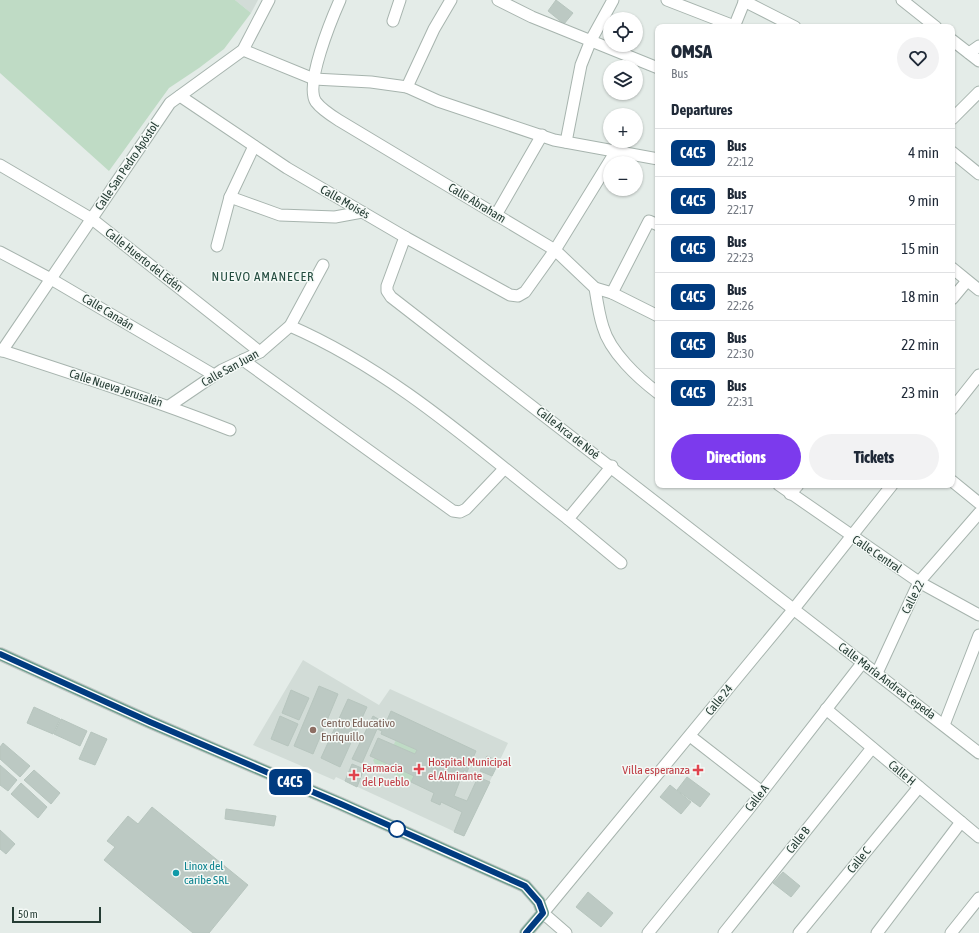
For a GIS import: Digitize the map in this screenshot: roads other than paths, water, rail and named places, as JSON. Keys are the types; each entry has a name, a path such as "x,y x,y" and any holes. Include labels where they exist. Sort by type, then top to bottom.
{"main road":[{"path":"0,654 150,722 341,804 525,886 539,902 543,913 526,933"}],"street":[{"name":"Calle San Pedro Apóstol","path":"1,351 170,103 243,50 270,0"},
{"path":"314,79 329,24 340,0"},
{"path":"393,21 400,0"},
{"path":"407,88 434,29 451,0"},
{"path":"498,0 532,17 655,67"},
{"path":"566,142 582,65 591,40 613,0"},
{"path":"666,0 729,24"},
{"path":"902,0 932,24"},
{"path":"735,24 744,1 789,24"},
{"path":"955,42 979,61"},
{"path":"969,53 979,46"},
{"path":"243,50 314,79 371,82 407,88 438,101 566,142 655,158"},
{"name":"Calle Abraham","path":"314,79 312,93 316,102 326,112 555,250 595,288 612,293 655,314"},
{"path":"955,116 979,92"},
{"name":"Calle Moisés","path":"180,96 287,168 405,237 510,295 518,296 525,292 555,250"},
{"path":"496,214 542,135"},
{"path":"217,246 230,197 254,146"},
{"path":"555,250 616,151"},
{"path":"955,154 979,174"},
{"name":"Calle Huerto del Edén","path":"0,165 92,219 260,352"},
{"path":"230,197 280,215 335,217 362,212"},
{"path":"612,293 649,221 655,224"},
{"name":"Calle Arca de Noé","path":"405,237 387,286 392,297 612,466 793,610"},
{"name":"Calle Canaán","path":"0,252 51,279 214,375"},
{"name":"Calle San Juan","path":"169,406 214,375 260,352 290,326 323,265"},
{"path":"955,271 979,290"},
{"path":"955,295 967,281"},
{"path":"595,288 603,328 619,356 642,381 655,391"},
{"path":"290,326 323,340 400,387 621,562"},
{"name":"Calle Nueva Jerusalén","path":"1,351 169,406 230,430"},
{"path":"243,360 454,511 460,512 466,509 504,469"},
{"path":"955,405 979,375"},
{"path":"568,519 612,466"},
{"path":"955,483 979,503"},
{"name":"Calle Central","path":"783,488 919,582 979,615"},
{"path":"790,494 795,488"},
{"name":"Calle 24","path":"543,913 793,610 890,488"},
{"name":"Calle 22","path":"877,673 919,582 979,513"},
{"name":"Calle María Andrea Cepeda","path":"793,610 863,662 979,753"},
{"path":"944,725 979,635"},
{"name":"Calle A","path":"648,933 762,792 863,662"},
{"name":"Calle H","path":"826,709 979,837"},
{"path":"690,736 762,792"},
{"name":"Calle B","path":"724,933 872,748"},
{"name":"Calle C","path":"799,933 919,787"},
{"path":"877,933 961,822"},
{"path":"951,933 979,898"},
{"path":"543,913 566,933"}],"place":[{"name":"Centro Educativo Enriquillo","path":"313,730"},
{"name":"Hospital Municipal el Almirante","path":"419,769"},
{"name":"Villa esperanza","path":"698,770"},
{"name":"Farmacia del Pueblo","path":"354,775"},
{"name":"Linox del caribe SRL","path":"176,873"}],"district":[{"name":"NUEVO AMANECER","path":"263,276"}]}
